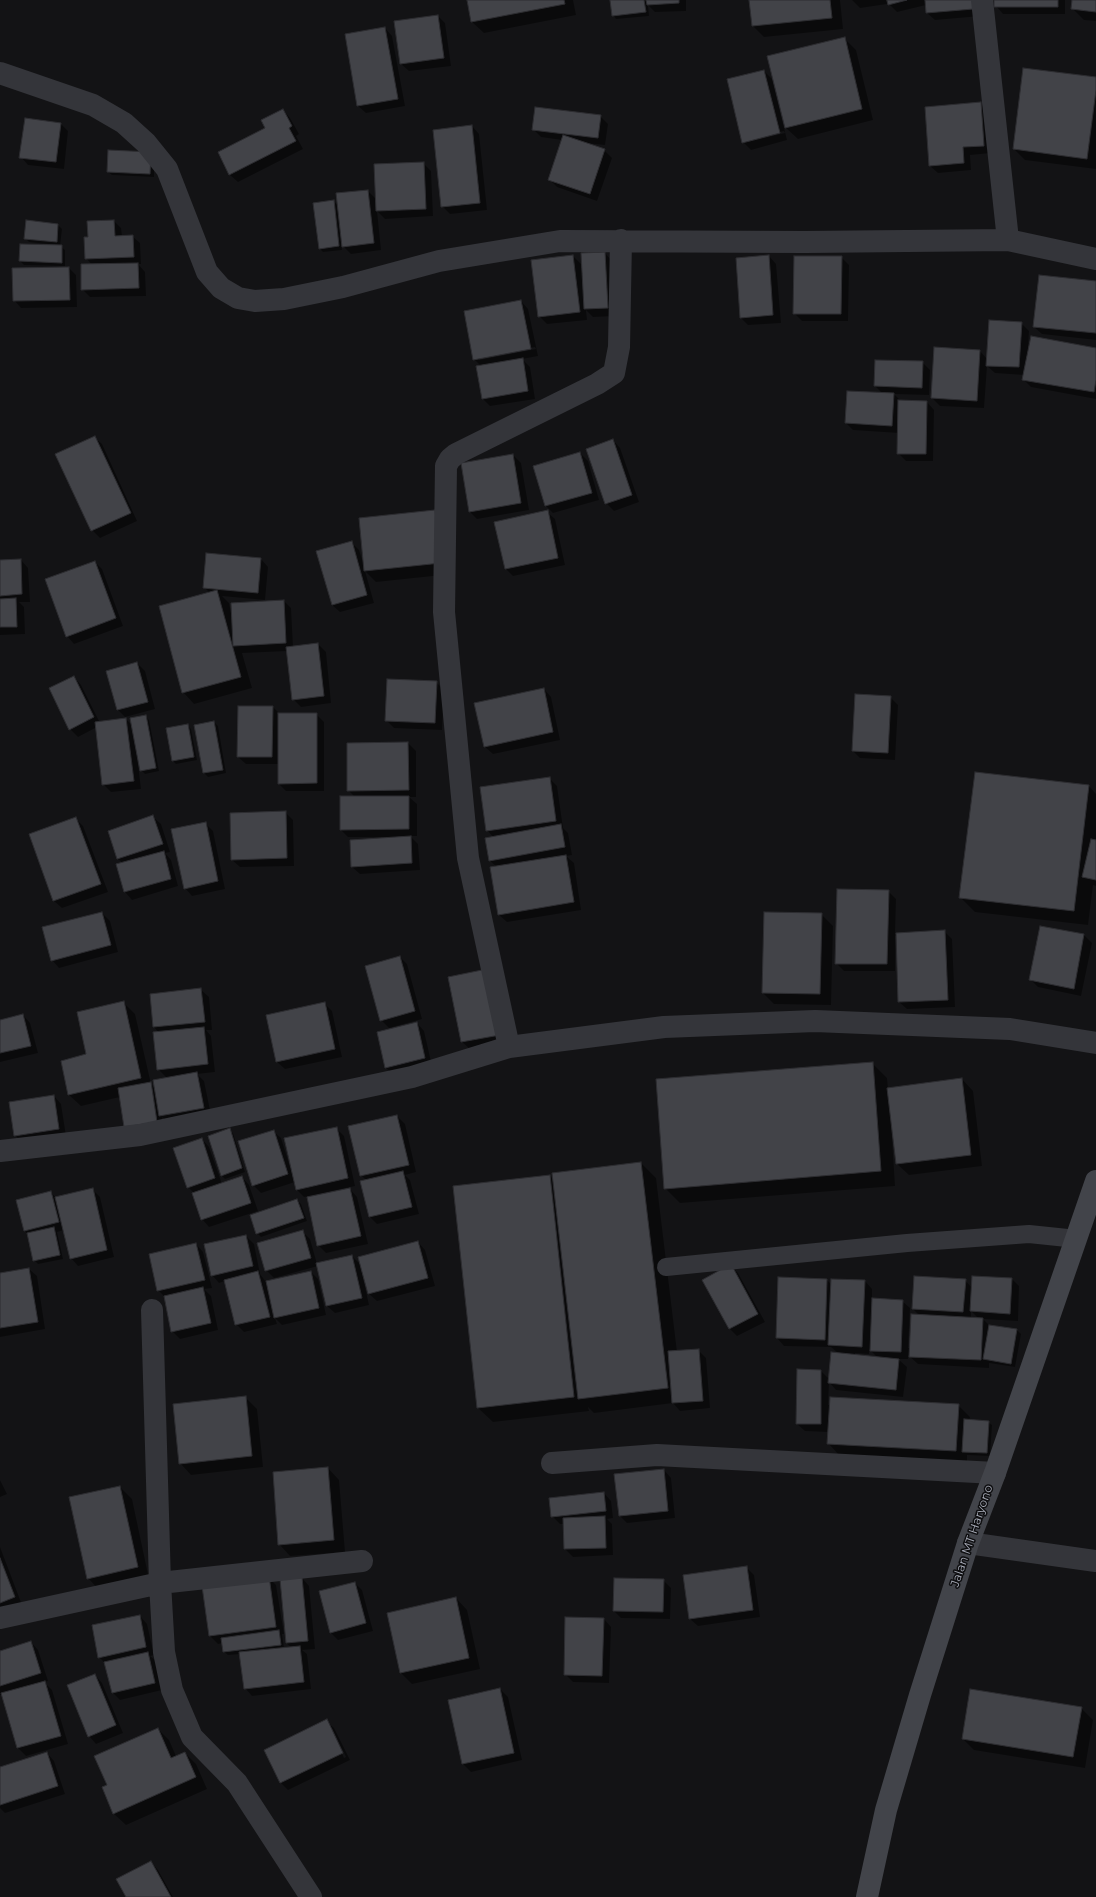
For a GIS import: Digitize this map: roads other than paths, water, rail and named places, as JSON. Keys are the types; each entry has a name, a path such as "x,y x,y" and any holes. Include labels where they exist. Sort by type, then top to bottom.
{"main road":[{"name":"Jalan MT Haryono","path":"867,1897 886,1810 920,1695 968,1543 995,1473 1096,1181"}],"street":[{"path":"982,0 1008,240"},
{"path":"0,73 93,106 124,123 146,143 167,169 207,272 222,288 238,298 255,301 284,299 343,287 439,261 560,241 621,240 805,242 1008,240 1096,259"},
{"path":"509,1047 468,858 444,612 446,466 450,459 456,454 597,384 614,373 619,347 621,240"},
{"path":"0,1151 140,1135 412,1077 509,1047 664,1027 815,1021 1010,1029 1096,1043"},
{"path":"152,1310 160,1583 166,1660 172,1690 192,1738 237,1783 311,1897"},
{"path":"552,1463 657,1455 995,1473"},
{"path":"968,1543 1096,1561"},
{"path":"0,1618 160,1583 362,1561"}],"lane":[{"path":"666,1267 899,1244 1021,1235 1077,1239"}]}
